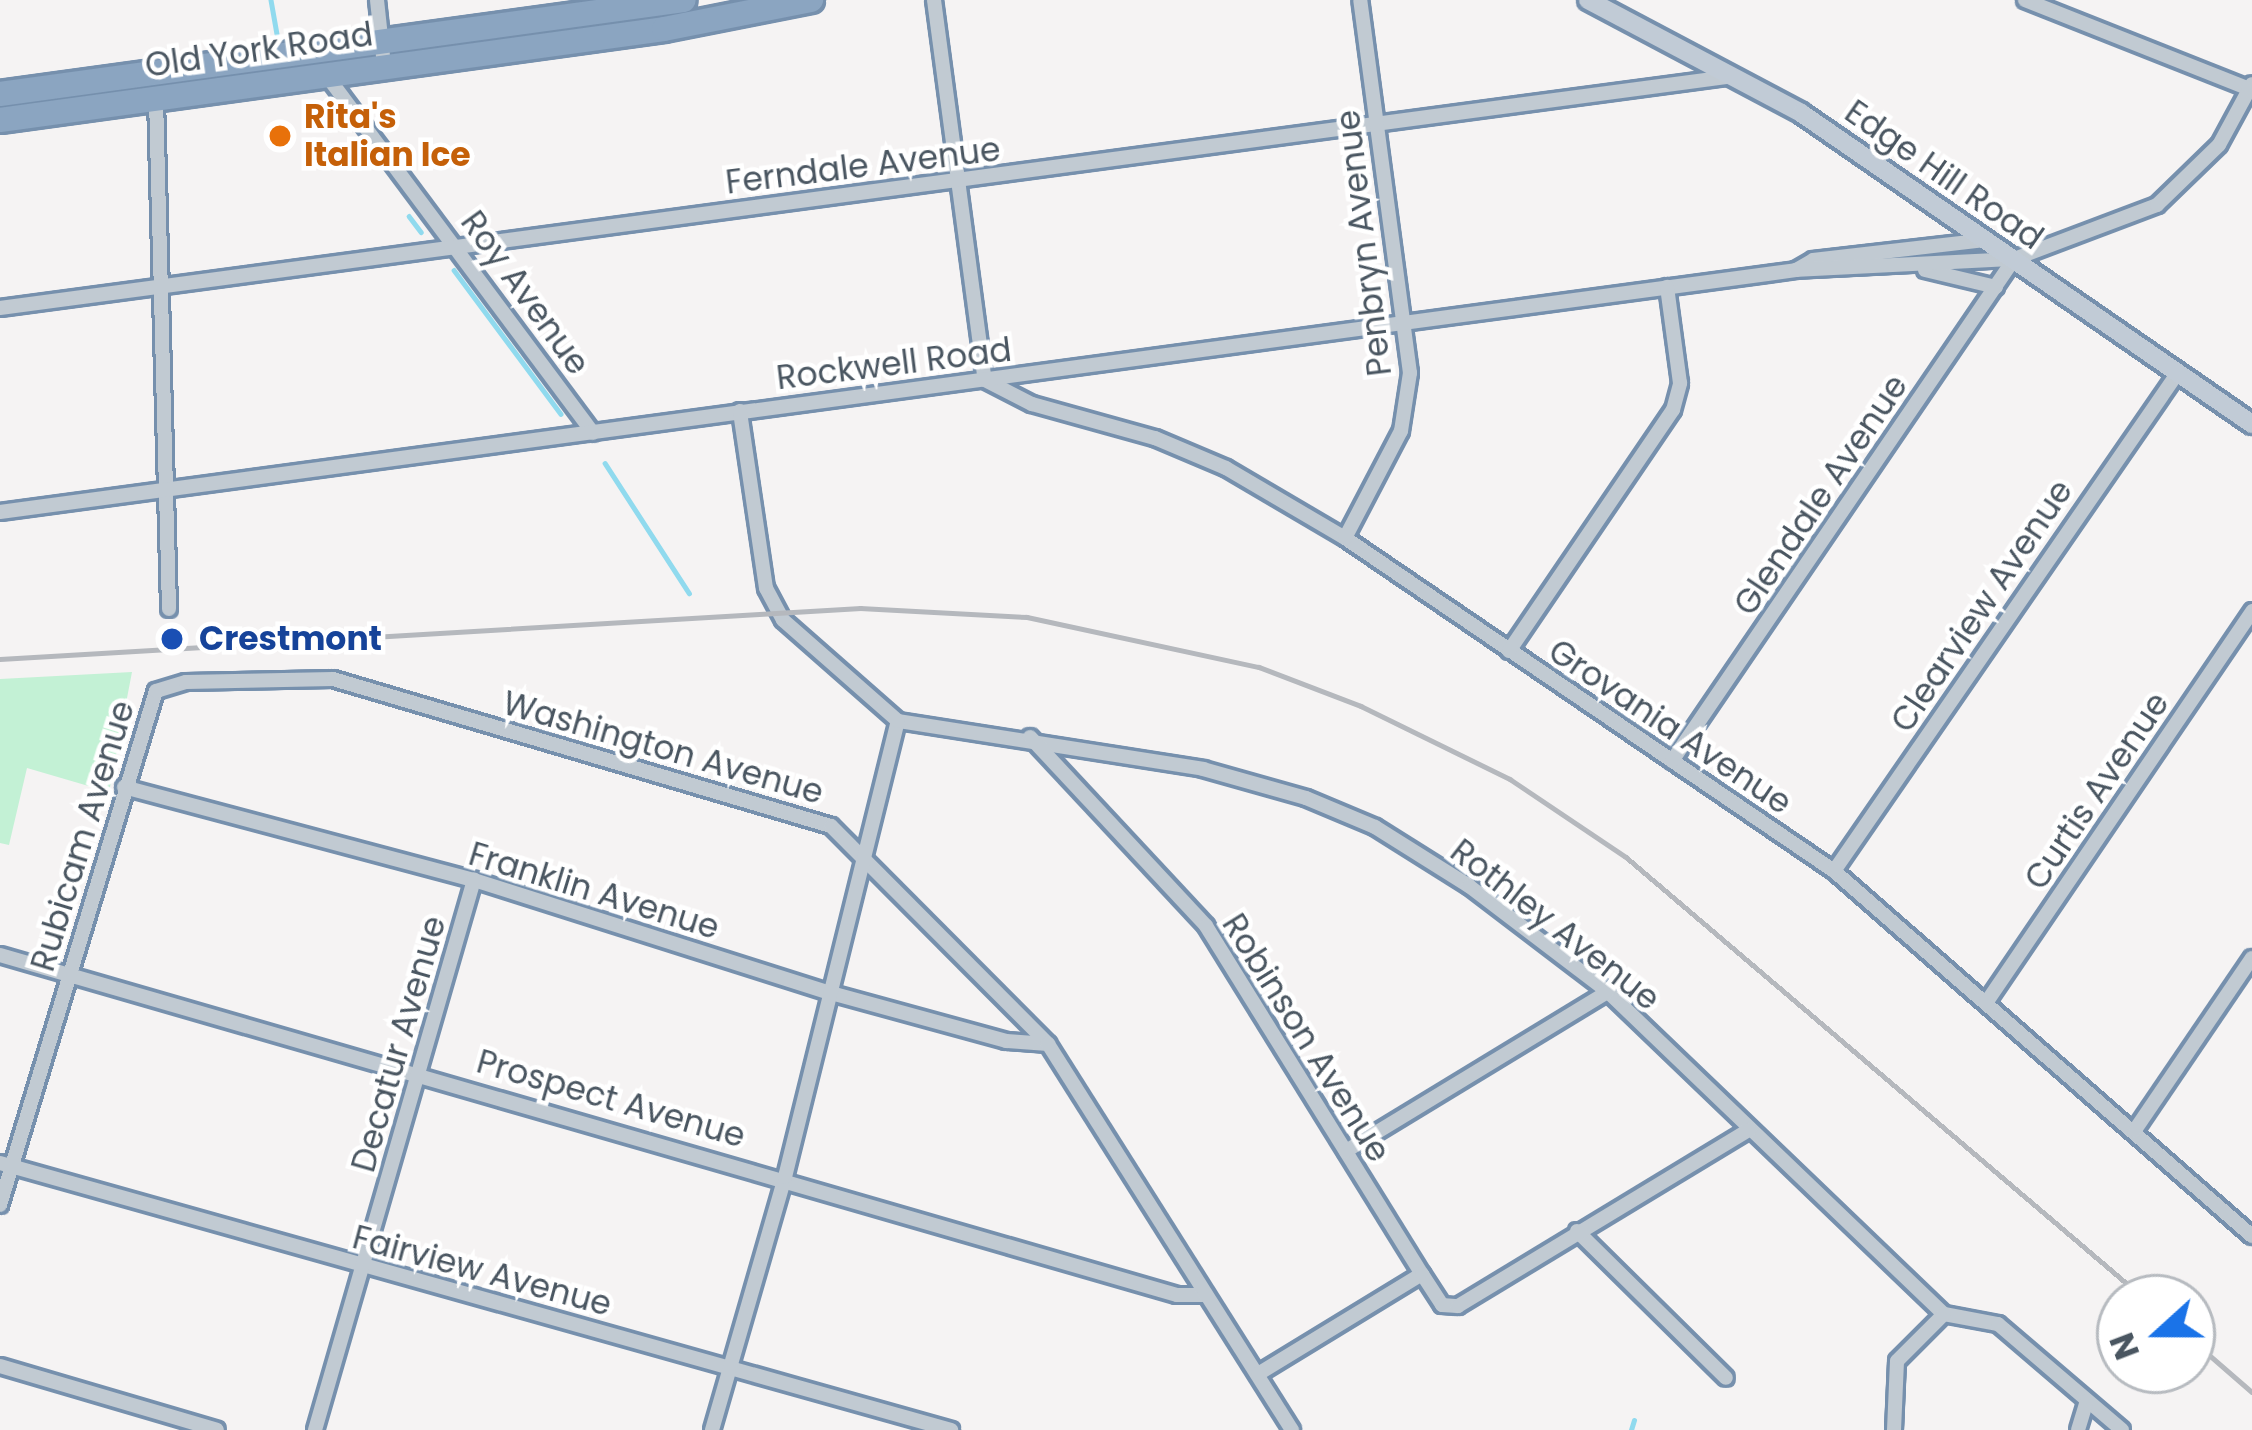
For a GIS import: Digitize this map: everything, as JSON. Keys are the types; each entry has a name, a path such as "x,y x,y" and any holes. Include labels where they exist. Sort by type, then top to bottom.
{"highway":[{"name":"Old York Road","path":"0,120 155,87 383,54 684,0"},
{"name":"Old York Road","path":"562,22 811,0"},
{"name":"Old York Road","path":"0,94 324,72 383,54"}],"street":[{"path":"377,0 383,54"},
{"path":"934,0 985,380"},
{"name":"Penbryn Avenue","path":"1345,538 1400,430 1410,373 1360,0"},
{"name":"Edge Hill Road","path":"1588,0 1734,76 1987,240 2252,424"},
{"path":"2025,0 2251,88"},
{"name":"Roy Avenue","path":"324,72 460,247 593,433"},
{"name":"Ferndale Avenue","path":"0,308 1734,76"},
{"path":"155,87 162,489 169,609"},
{"name":"Rockwell Road","path":"0,512 1666,287 1796,271 2014,259 2157,205 2219,145 2251,88"},
{"name":"Rockwell Road","path":"1796,271 1813,260 1987,240"},
{"name":"Glendale Avenue","path":"1672,761 2014,259"},
{"name":"Rockwell Road","path":"1906,266 1996,286"},
{"path":"1509,651 1673,410 1680,383 1666,287"},
{"name":"Clearview Avenue","path":"1834,871 2177,374"},
{"name":"Grovania Avenue","path":"985,380 1032,404 1226,468 1345,538 1834,871 2252,1236"},
{"path":"712,1430 785,1178 898,722 782,620 766,588 740,411"},
{"name":"Curtis Avenue","path":"1986,1003 2252,610"},
{"name":"Washington Avenue","path":"156,691 186,682 332,679 820,820 1048,1044 1292,1430"},
{"name":"Rubicam Avenue","path":"0,1205 5,1165 156,691"},
{"name":"Rothley Avenue","path":"898,722 1030,737 1203,769 1306,797 1375,827 1469,886 1607,992 1944,1314"},
{"name":"Robinson Avenue","path":"1030,737 1206,926 1423,1274"},
{"name":"Franklin Avenue","path":"124,787 474,880 831,993 1006,1041 1048,1044"},
{"name":"Decatur Avenue","path":"315,1430 474,880"},
{"name":"Prospect Avenue","path":"0,955 419,1072 1178,1295 1206,1295"},
{"path":"2135,1130 2252,958"},
{"path":"1346,1151 1607,992"},
{"path":"1258,1374 1423,1274 1450,1309 1750,1129"},
{"name":"Fairview Avenue","path":"5,1165 362,1268 733,1365 951,1430"},
{"path":"1577,1232 1726,1378"},
{"path":"1894,1430 1897,1361 1944,1314 1998,1324 2122,1430"},
{"path":"0,1366 217,1430"},
{"path":"2078,1430 2086,1400"}],"green space":[{"path":"132,672 109,792 27,768 9,845 0,843 0,679"}],"waterway":[{"path":"271,0 277,33"},
{"path":"409,216 421,232"},
{"path":"454,270 561,414"},
{"path":"605,463 689,593"},
{"path":"1631,1430 1634,1420"}],"railway":[{"path":"0,659 860,608 1027,617 1259,667 1361,706 1510,779 1626,857 2116,1274"},
{"path":"2216,1361 2252,1392"}],"place":[{"name":"Rita's Italian Ice","path":"280,136"},
{"name":"Crestmont","path":"172,639"}]}
